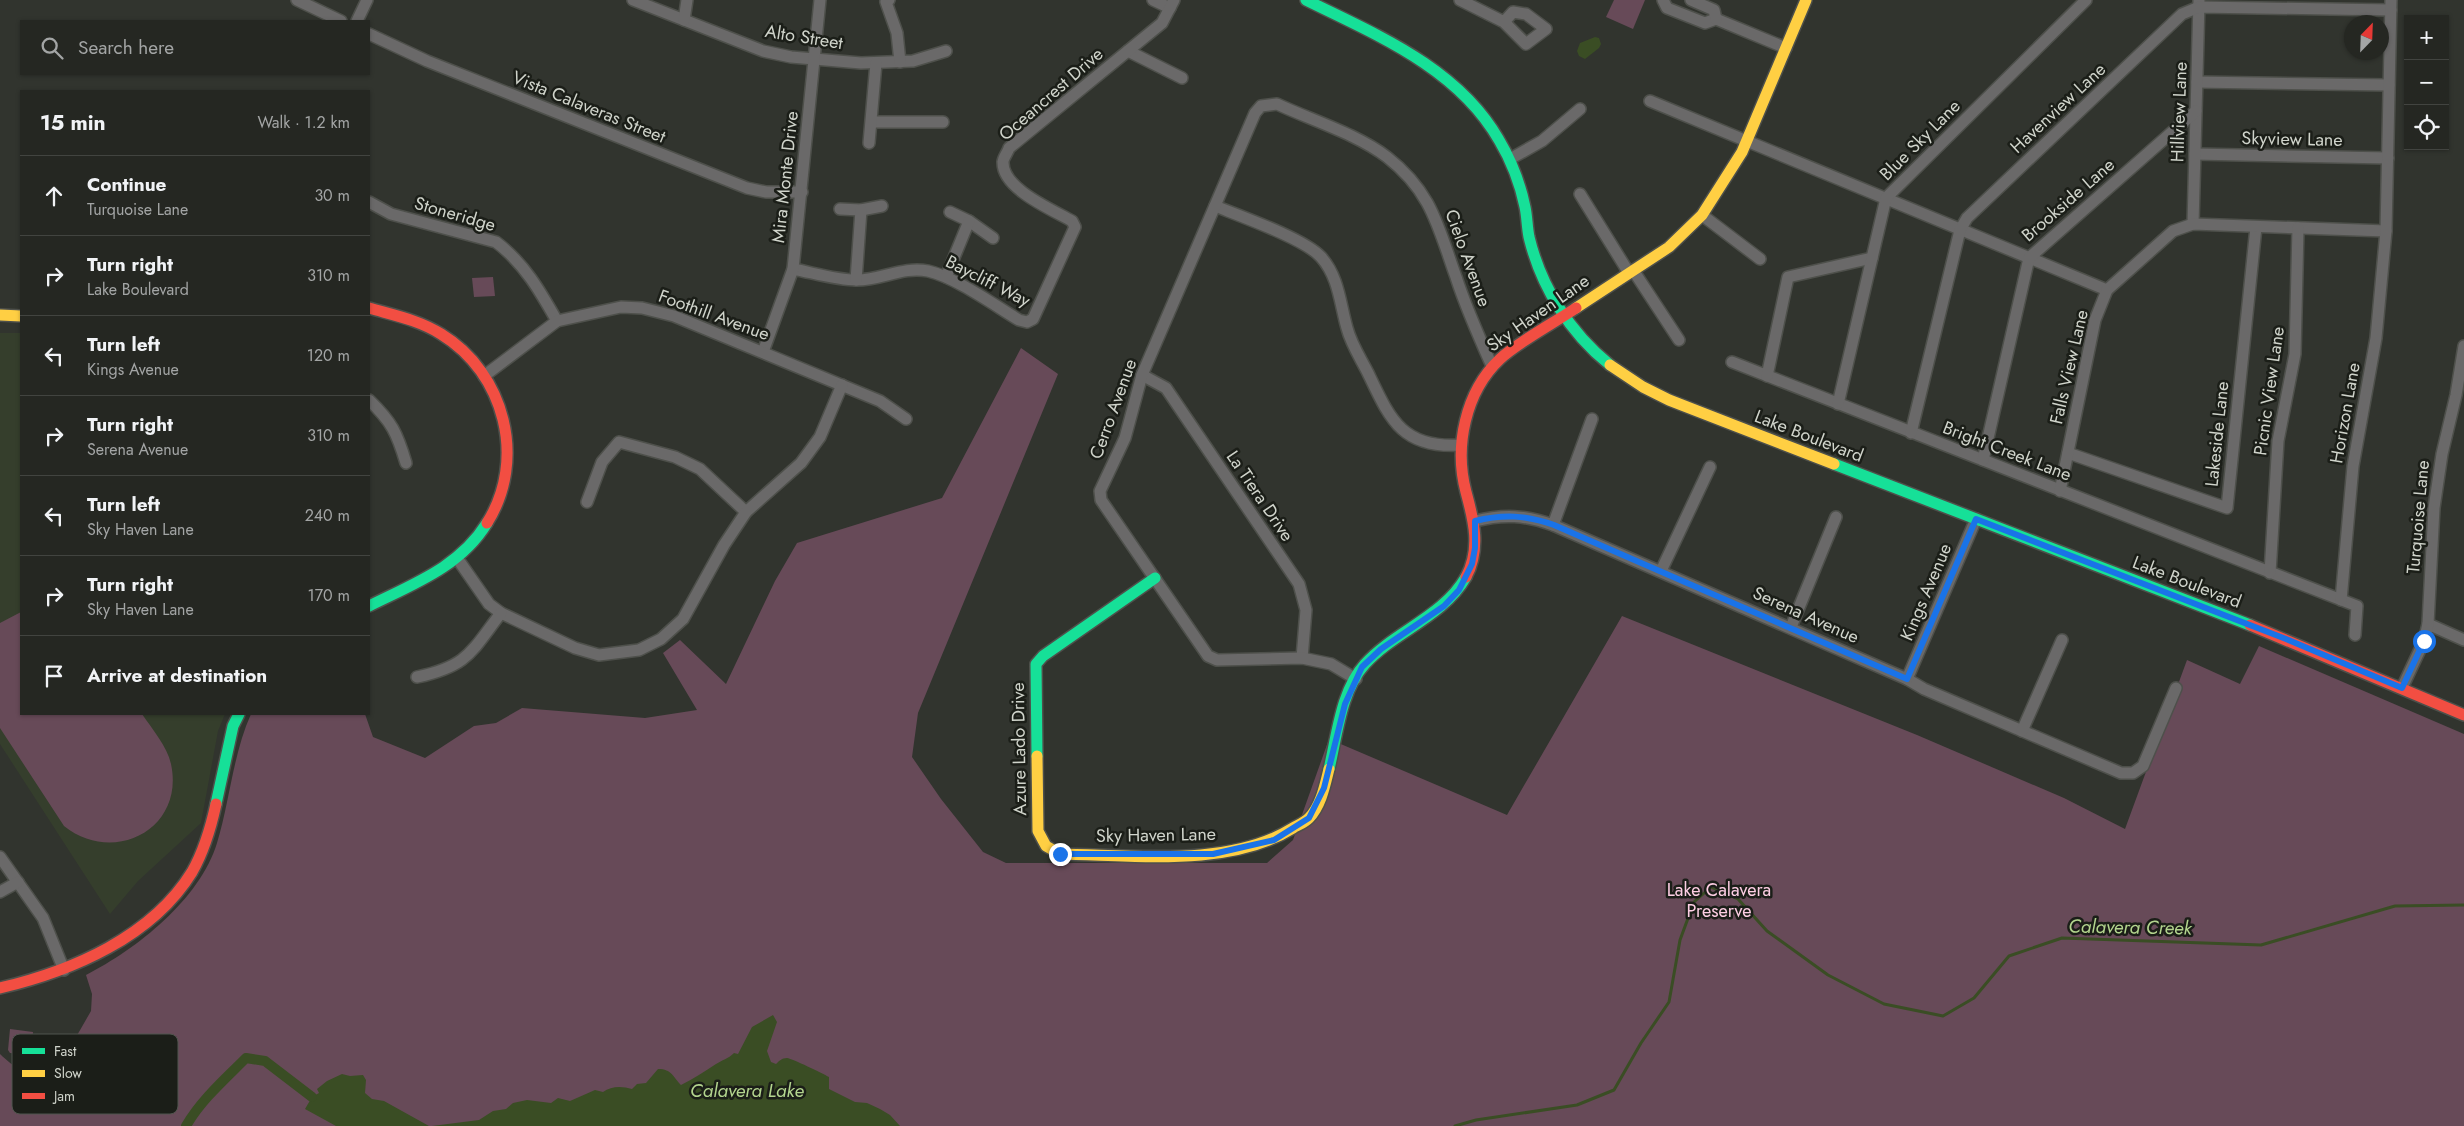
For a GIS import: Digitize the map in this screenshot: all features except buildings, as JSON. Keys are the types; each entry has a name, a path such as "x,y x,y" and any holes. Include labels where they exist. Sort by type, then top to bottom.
{"street":[{"path":"296,0 339,20"},
{"path":"357,20 366,0"},
{"name":"Alto Street","path":"633,0 763,51 791,57 876,63 913,61 946,51"},
{"path":"684,20 687,0"},
{"name":"Mira Monte Drive","path":"763,352 793,269 820,0"},
{"path":"889,0 886,2 897,33 900,62"},
{"path":"1153,0 1172,4"},
{"name":"Lake Boulevard","path":"1306,0 1401,49 1444,76 1466,97 1487,121 1510,159 1525,207 1529,236 1547,290 1562,316 1608,364 1649,392 2286,639 2464,715"},
{"path":"1460,0 1504,22"},
{"path":"1663,0 1667,8 1705,24 1716,19 1786,48"},
{"path":"1691,0 1714,10 1716,19"},
{"name":"Sky Haven Lane","path":"1038,831 1041,842 1051,851 1060,854 1213,854 1274,840 1309,818 1324,788 1345,704 1362,667 1381,649 1444,606 1459,590 1472,564 1475,548 1475,521 1462,474 1461,445 1472,403 1484,377 1500,358 1669,247 1702,215 1746,141 1806,0"},
{"name":"Blue Sky Lane","path":"1838,404 1886,198 2086,0"},
{"name":"Oceancrest Drive","path":"1073,223 1021,193 1005,172 1003,162 1009,148 1162,22 1172,4"},
{"name":"Havenview Lane","path":"1911,433 1960,230 1967,218 2182,14 2200,4 2391,5"},
{"name":"Hillview Lane","path":"2193,224 2200,4"},
{"name":"Horizon Lane","path":"2342,600 2353,466 2376,338 2386,231 2391,5"},
{"name":"Vista Calaveras Street","path":"370,34 427,61 747,188 766,192 802,192"},
{"path":"1128,51 1182,78"},
{"path":"869,143 876,63"},
{"path":"2197,82 2389,85"},
{"path":"1650,101 2107,290"},
{"name":"Cerro Avenue","path":"1268,104 1261,106 1255,113 1142,375 1125,438 1100,491 1101,500 1208,656 1217,660 1302,658 1331,664 1356,679"},
{"name":"Cielo Avenue","path":"1268,104 1277,104 1366,144 1386,156 1407,174 1430,206 1438,223 1476,332 1492,366"},
{"path":"1510,159 1542,141 1580,109"},
{"name":"Brookside Lane","path":"1983,460 2029,258 2196,111"},
{"path":"872,122 942,122"},
{"name":"Skyview Lane","path":"2195,154 2388,158"},
{"path":"1580,194 1679,340"},
{"name":"Stoneridge","path":"370,203 391,214 496,242 509,252 532,278 557,321"},
{"path":"840,209 861,210 882,206"},
{"path":"1215,206 1302,243 1321,257 1335,280 1348,330 1388,415 1414,438 1443,446 1461,445"},
{"path":"856,280 861,210"},
{"path":"950,212 969,221 993,238"},
{"path":"1702,215 1760,259"},
{"path":"946,277 969,221"},
{"name":"Baycliff Way","path":"793,269 856,280 877,279 914,270 929,271 946,277 1018,320 1027,322 1033,320 1075,227 1073,223"},
{"name":"Falls View Lane","path":"2060,491 2094,320 2107,290 2173,231 2193,224 2386,231"},
{"name":"Lakeside Lane","path":"2068,453 2227,508 2256,227"},
{"name":"Picnic View Lane","path":"2270,572 2278,441 2295,354 2298,228"},
{"path":"1767,376 1788,277 1872,258"},
{"name":"Foothill Avenue","path":"484,376 557,321 621,307 642,308 674,316 880,401 906,419"},
{"path":"370,308 422,324 450,340 484,376 500,401 508,431 509,451 506,479 498,507 478,539 457,558 435,572 370,605"},
{"path":"0,315 20,316"},
{"name":"Turquoise Lane","path":"2402,688 2424,641 2428,624 2434,508 2442,454 2464,350"},
{"name":"Bright Creek Lane","path":"1732,362 2357,606 2355,635"},
{"name":"La Tiera Drive","path":"1142,375 1166,388 1299,584 1306,610 1302,658"},
{"path":"457,558 489,604 501,613 575,648 599,655 639,650 661,639 683,619 724,545 746,512 801,464 820,438 842,386"},
{"path":"370,401 388,418 399,440 406,463"},
{"path":"1554,525 1592,420"},
{"path":"587,502 602,462 619,442 675,457 700,469 746,512"},
{"path":"1661,571 1710,467"},
{"name":"Serena Avenue","path":"1475,521 1494,516 1518,516 1554,525 1792,627 1907,679 1924,689 2116,771 2133,773 2143,766 2176,688"},
{"path":"1792,627 1836,517"},
{"name":"Kings Avenue","path":"1907,679 1976,519"},
{"name":"Azure Lado Drive","path":"1038,831 1036,664 1043,656 1156,578"},
{"path":"417,677 449,668 466,658 501,613"},
{"path":"2428,624 2464,640"},
{"path":"2022,731 2062,640"},
{"path":"0,988 25,984 64,970 107,949 140,926 170,899 189,877 205,844 233,726 238,715"},
{"path":"0,857 43,918 64,970"},
{"path":"0,892 18,882"}],"shaded area":[{"path":"0,333 20,333 20,715 225,715 218,731 201,823 138,881 110,914 0,744"}],"green space":[{"path":"1614,0 1645,0 1633,29 1606,17"},
{"path":"493,277 495,296 474,297 472,278"},
{"name":"Lake Calavera Preserve","path":"1021,348 1058,374 918,713 912,757 941,799 983,852 1006,863 1267,863 1293,840 1329,739 1507,815 1622,616 1917,735 2064,798 2125,829 2187,660 2240,684 2259,646 2464,734 2464,1126 0,1126 0,1054 12,1064 12,1114 178,1114 178,1034 78,1034 91,1011 92,994 86,975 106,964 145,937 182,903 197,884 209,864 217,843 240,745 251,715 365,715 373,737 425,758 474,726 496,723 522,708 645,718 697,710 663,653 680,640 726,684 775,581 797,543 942,498"},
{"path":"20,613 20,715 143,715 163,744 171,764 172,787 167,807 156,823 142,834 124,841 104,842 84,837 64,826 0,728 0,623"},
{"path":"10,1029 33,1032 33,1034 12,1034 12,1053 8,1050"}],"water":[{"path":"1595,37 1599,38 1601,44 1599,48 1585,59 1579,56 1577,51 1580,43"},
{"name":"Calavera Lake","path":"773,1015 777,1022 767,1051 771,1062 776,1064 782,1059 787,1058 820,1072 829,1077 829,1089 855,1102 867,1103 880,1109 890,1115 900,1126 432,1126 479,1120 493,1111 506,1109 513,1103 527,1100 551,1103 558,1098 570,1101 595,1090 603,1092 617,1087 632,1089 637,1084 646,1083 658,1069 666,1070 672,1074 681,1085 734,1053 738,1054 752,1027"},
{"path":"342,1074 350,1076 363,1075 366,1080 365,1093 372,1099 384,1101 429,1126 336,1126 305,1109 312,1097 319,1093 317,1089 327,1081"}],"waterway":[{"name":"Calavera Creek","path":"1455,1126 1476,1120 1577,1105 1614,1090 1641,1043 1669,1002 1680,940 1694,902 1711,887 1738,899 1767,931 1828,975 1884,1004 1943,1016 1974,998 2009,956 2062,938 2261,945 2395,906 2464,905"},
{"path":"186,1126 206,1099 246,1058 265,1061 312,1097"}],"traffic: fast":[{"path":"1306,0 1414,56 1439,73 1462,93 1482,115 1499,140 1515,172 1526,210 1529,237 1534,256 1549,291 1582,339 1610,365"},
{"path":"1834,464 2250,625"},
{"path":"370,606 419,582 449,563 476,538 487,523"},
{"path":"1329,769 1345,700 1357,675 1377,652 1445,603 1466,577"},
{"path":"1037,756 1036,664 1043,656 1155,578"},
{"path":"216,804 233,726 238,715"}],"traffic: slow":[{"path":"1576,308 1669,247 1702,215 1742,152 1806,0"},
{"path":"0,315 20,316"},
{"path":"1610,365 1643,387 1669,400 1834,464"},
{"path":"1037,756 1038,831 1046,846 1060,854 1148,857 1180,856 1240,849 1268,841 1309,818 1320,801 1329,769"}],"traffic: jam":[{"path":"370,308 415,321 441,334 463,351 481,371 494,394 503,419 507,446 506,472 499,498 487,523"},
{"path":"1466,577 1471,566 1475,535 1461,457 1465,421 1471,404 1478,387 1500,359 1526,339 1576,308"},
{"path":"2250,625 2464,715"},
{"path":"0,988 55,972 82,961 133,933 155,915 175,895 192,872 207,839 216,804"}],"route":[{"path":"1060,854 1213,854 1274,840 1309,818 1324,788 1345,704 1362,667 1381,649 1444,606 1459,590 1472,564 1475,548 1475,521 1494,516 1518,516 1554,525 1792,627 1907,679 1976,519 2286,639 2402,688 2424,641"}]}
